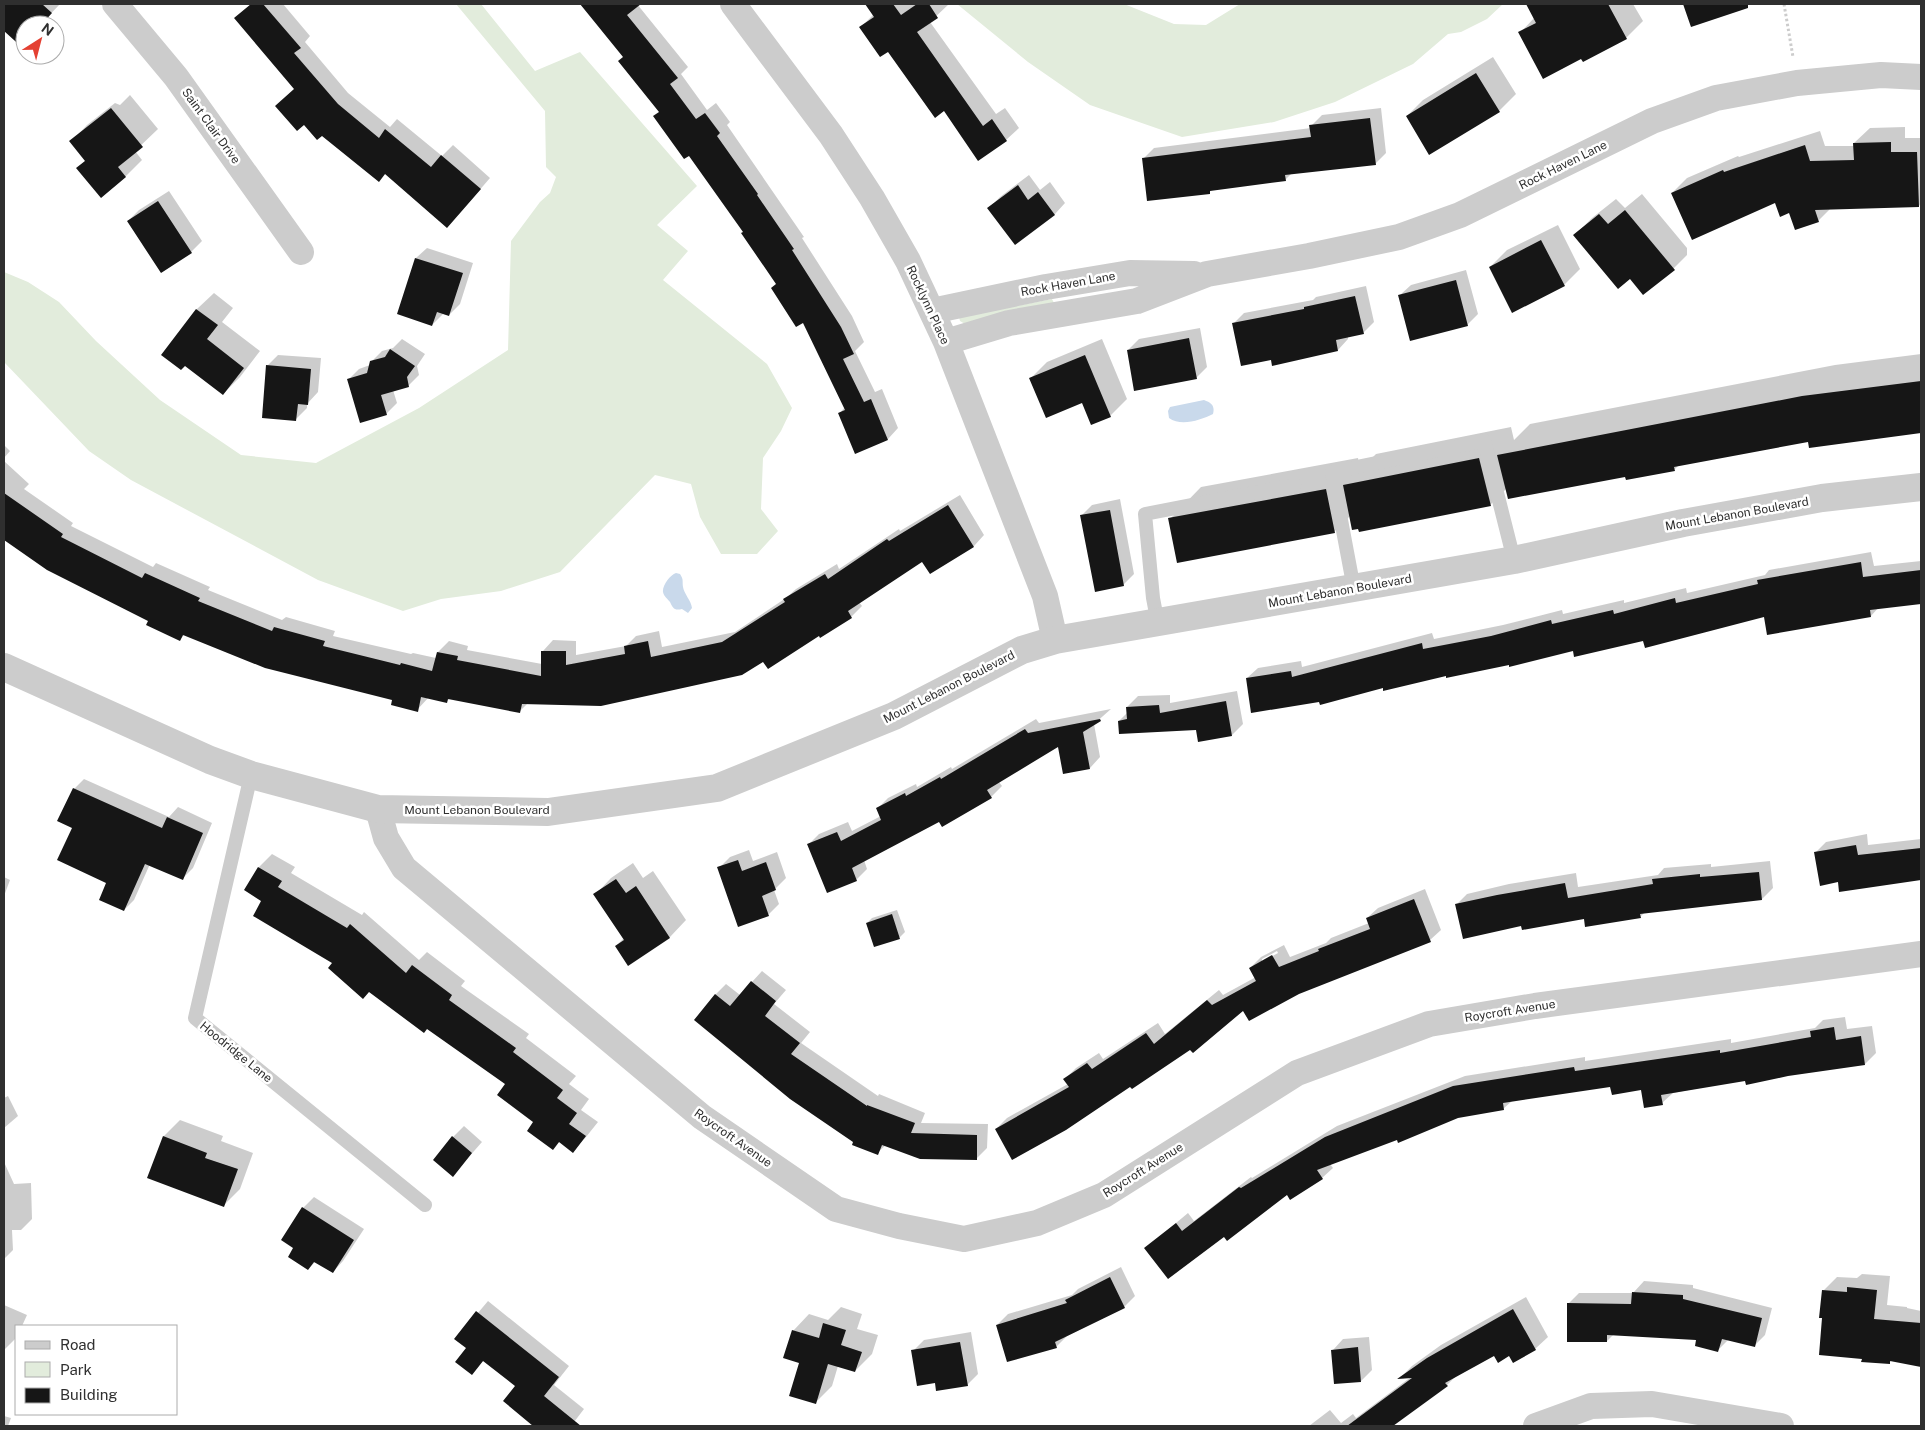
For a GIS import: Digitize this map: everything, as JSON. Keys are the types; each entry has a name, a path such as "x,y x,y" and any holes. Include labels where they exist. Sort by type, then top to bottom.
{"street":[{"name":"Saint Clair Drive","path":"115,4 176,77 301,252"},
{"name":"Rocklynn Place","path":"733,4 831,135 872,198 908,261 946,342 1045,596 1055,640"},
{"name":"Rock Haven Lane","path":"932,311 1130,273 1207,274 1309,256 1399,236 1460,215 1652,121 1716,98 1797,83 1881,74 1921,77"},
{"name":"Rock Haven Lane","path":"946,342 1009,324 1137,301 1207,274"},
{"path":"1076,282 1081,311"},
{"name":"Mount Lebanon Boulevard","path":"4,667 170,743 251,775 378,809 548,812 717,788 894,716 1022,650 1055,640 1158,624 1514,560 1684,523 1822,498 1921,487"},
{"name":"Roycroft Avenue","path":"378,809 386,838 404,868 702,1117 836,1209 899,1226 964,1239 1037,1223 1104,1195 1297,1073 1429,1024 1535,1006 1921,954"},
{"path":"1536,1426 1591,1406 1652,1404 1781,1426"}],"lane":[{"path":"1354,589 1332,472 1484,441 1514,560"},
{"path":"1158,624 1153,598 1145,514 1295,484"},
{"name":"Hoodridge Lane","path":"251,775 195,1018 425,1205"}],"path":[{"path":"1784,4 1797,83"}],"green space":[{"path":"456,4 481,4 535,71 580,52 697,186 657,225 688,251 663,280 767,364 792,408 781,431 763,458 761,509 778,531 757,554 721,554 700,517 691,484 655,475 560,572 501,591 441,599 403,611 318,580 131,480 89,451 4,362 4,272 28,282 59,302 96,341 160,400 241,455 316,463 419,408 508,350 511,241 540,202 550,193 556,177 546,167 545,111"},
{"path":"957,4 1124,4 1174,24 1206,25 1240,4 1503,4 1487,19 1461,32 1448,34 1413,64 1335,102 1274,122 1182,137 1090,105 1028,62"},
{"path":"1052,299 1054,303 965,324 960,321 959,317"}],"water":[{"path":"1204,400 1212,405 1214,409 1213,414 1185,422 1174,421 1169,418 1168,411 1170,407"},
{"path":"676,573 681,576 684,590 692,608 688,613 682,609 677,610 674,608 664,594 665,584"}],"building":[{"path":"4,4 42,4 52,13 50,15 15,15 15,41 4,31"},
{"path":"251,4 263,4 301,48 294,53 338,104 379,138 385,129 431,167 441,155 481,189 447,228 385,174 379,182 322,136 317,140 304,125 297,131 275,106 294,89 234,18"},
{"path":"580,4 641,4 627,15 678,78 670,84 696,119 705,113 720,133 717,136 794,249 792,250 841,327 854,354 843,359 864,402 871,399 888,440 855,454 838,413 845,410 803,323 796,327 771,288 776,284 741,233 743,232 689,156 684,159 653,116 659,112 618,61 623,57"},
{"path":"865,4 893,4 901,15 917,4 929,4 938,18 917,32 983,126 992,119 1007,141 978,161 944,111 935,118 888,52 880,57 859,27 874,17"},
{"path":"1526,4 1608,4 1627,39 1583,62 1581,59 1543,79 1518,32 1536,23"},
{"path":"1683,4 1748,4 1748,8 1691,27"},
{"path":"1476,73 1500,112 1429,155 1406,116"},
{"path":"111,108 143,147 118,167 126,177 101,198 76,168 85,161 69,141"},
{"path":"1370,118 1376,165 1285,175 1286,181 1210,191 1210,194 1147,201 1142,158 1311,137 1309,125"},
{"path":"1891,142 1891,152 1917,152 1919,207 1815,210 1819,222 1795,230 1789,213 1780,217 1775,203 1692,240 1671,193 1723,170 1724,172 1805,145 1810,161 1854,160 1853,143"},
{"path":"1018,185 1028,200 1038,192 1055,215 1015,245 987,208"},
{"path":"158,201 192,253 161,273 127,221"},
{"path":"1625,210 1675,270 1643,295 1630,279 1618,289 1573,235 1599,214 1608,224"},
{"path":"1541,240 1565,286 1512,313 1489,267"},
{"path":"415,258 463,273 449,316 437,312 432,326 397,314"},
{"path":"1456,280 1468,326 1410,341 1398,295"},
{"path":"1355,296 1364,334 1336,340 1338,351 1272,366 1271,360 1241,366 1232,323 1304,309 1304,307"},
{"path":"196,309 218,325 207,339 244,368 223,395 185,366 181,370 161,355"},
{"path":"1189,338 1197,379 1134,391 1127,350"},
{"path":"390,349 415,366 407,377 409,387 381,395 387,415 360,423 347,379 367,373 370,361 385,357"},
{"path":"1085,355 1111,417 1091,425 1082,403 1046,418 1029,378"},
{"path":"266,365 311,369 308,405 298,404 296,421 262,418"},
{"path":"1921,381 1921,433 1809,448 1808,442 1674,467 1675,471 1626,480 1625,477 1508,499 1497,455 1802,396"},
{"path":"1479,458 1491,506 1359,532 1358,529 1352,530 1343,485"},
{"path":"1326,489 1335,533 1177,563 1168,518"},
{"path":"4,493 63,534 61,537 142,578 145,573 200,598 198,601 272,631 274,627 325,641 323,646 432,671 437,652 458,656 457,660 541,676 541,651 566,651 566,665 625,654 624,646 648,641 651,657 722,642 785,602 783,599 825,574 828,579 887,539 889,541 948,505 974,547 930,574 922,562 848,611 852,618 820,638 819,636 768,669 763,662 742,675 601,706 522,704 520,713 448,699 447,703 421,697 418,712 391,705 392,700 265,668 183,635 180,641 146,625 148,621 47,570 4,540"},
{"path":"1110,510 1124,586 1095,592 1080,515"},
{"path":"1861,562 1863,577 1921,570 1921,604 1870,610 1871,617 1767,635 1764,617 1645,648 1643,641 1574,657 1573,651 1509,667 1509,665 1446,678 1446,676 1383,691 1383,688 1320,705 1319,702 1251,713 1246,678 1291,671 1292,677 1422,643 1423,649 1491,636 1551,620 1552,624 1613,610 1614,614 1675,598 1676,603 1758,584 1757,580"},
{"path":"1226,701 1232,736 1198,742 1196,730 1119,734 1118,721 1127,719 1126,707 1159,705 1160,713"},
{"path":"1100,719 1101,721 1083,732 1090,769 1063,774 1058,747 987,790 992,798 942,827 939,822 852,868 857,881 827,893 807,844 837,832 841,841 881,820 876,808 905,793 906,796 940,777 941,779 1025,729 1028,733"},
{"path":"73,788 162,828 167,817 203,833 183,880 145,864 124,911 99,900 106,883 57,860 72,828 57,821"},
{"path":"1856,845 1858,855 1921,848 1921,880 1839,892 1838,882 1820,886 1814,852"},
{"path":"738,860 742,871 766,862 776,890 762,896 769,916 738,927 717,867"},
{"path":"258,867 282,881 278,887 347,928 350,924 406,973 412,965 452,995 449,1000 516,1048 513,1052 563,1090 557,1098 577,1113 569,1124 586,1136 573,1153 559,1142 553,1150 527,1131 533,1122 497,1095 505,1084 427,1029 424,1033 369,992 363,999 328,968 332,963 253,916 261,901 244,890"},
{"path":"1759,872 1762,900 1640,914 1641,918 1585,927 1584,919 1522,930 1521,926 1463,939 1455,904 1565,883 1568,898 1653,884 1652,879 1700,874 1700,877"},
{"path":"616,879 626,893 636,886 670,938 628,966 615,946 624,940 593,894"},
{"path":"1414,899 1431,942 1299,994 1249,1021 1243,1011 1193,1053 1190,1050 1066,1130 1012,1160 995,1129 1069,1087 1063,1079 1087,1063 1092,1069 1146,1033 1154,1044 1207,1000 1212,1005 1256,981 1249,968 1272,955 1279,967 1319,951 1318,949 1370,929 1366,918"},
{"path":"892,914 900,939 874,947 866,923"},
{"path":"751,981 776,1001 765,1016 800,1043 791,1054 867,1106 915,1123 911,1133 977,1135 977,1160 920,1159 882,1145 878,1155 852,1145 853,1142 790,1099 694,1020 715,994 730,1006"},
{"path":"1834,1027 1836,1040 1861,1036 1865,1065 1788,1076 1746,1085 1745,1081 1661,1095 1663,1105 1644,1108 1641,1090 1612,1095 1610,1087 1503,1103 1504,1110 1458,1118 1398,1143 1397,1140 1317,1170 1323,1179 1290,1200 1287,1195 1227,1241 1224,1237 1168,1279 1144,1248 1176,1223 1182,1231 1239,1187 1241,1188 1325,1137 1453,1086 1574,1067 1575,1071 1720,1050 1720,1053 1811,1037 1810,1031"},
{"path":"163,1136 207,1153 205,1158 238,1169 224,1207 147,1178"},
{"path":"452,1136 472,1153 453,1177 433,1160"},
{"path":"302,1207 354,1240 333,1273 314,1262 308,1270 288,1257 293,1248 281,1240"},
{"path":"1110,1277 1125,1308 1055,1342 1057,1348 1007,1362 996,1325 1067,1303 1065,1300"},
{"path":"1847,1287 1877,1290 1874,1319 1921,1323 1921,1367 1890,1361 1890,1364 1861,1362 1862,1359 1819,1355 1822,1318 1819,1318 1822,1290 1847,1292"},
{"path":"1632,1292 1683,1295 1683,1299 1762,1318 1755,1347 1722,1339 1718,1352 1695,1346 1696,1340 1607,1335 1607,1342 1567,1342 1567,1303 1631,1304"},
{"path":"1513,1309 1536,1350 1513,1363 1509,1356 1498,1363 1494,1356 1445,1383 1448,1386 1393,1426 1347,1426 1412,1378 1397,1379 1427,1358"},
{"path":"476,1311 559,1377 544,1396 581,1426 533,1426 503,1401 515,1386 483,1361 472,1375 455,1362 466,1348 454,1339"},
{"path":"823,1323 846,1330 841,1345 862,1352 855,1372 828,1364 816,1404 789,1396 799,1363 783,1358 792,1330 819,1338"},
{"path":"960,1342 968,1386 936,1391 935,1383 917,1386 911,1350"},
{"path":"1358,1347 1361,1382 1334,1384 1331,1350"}]}
